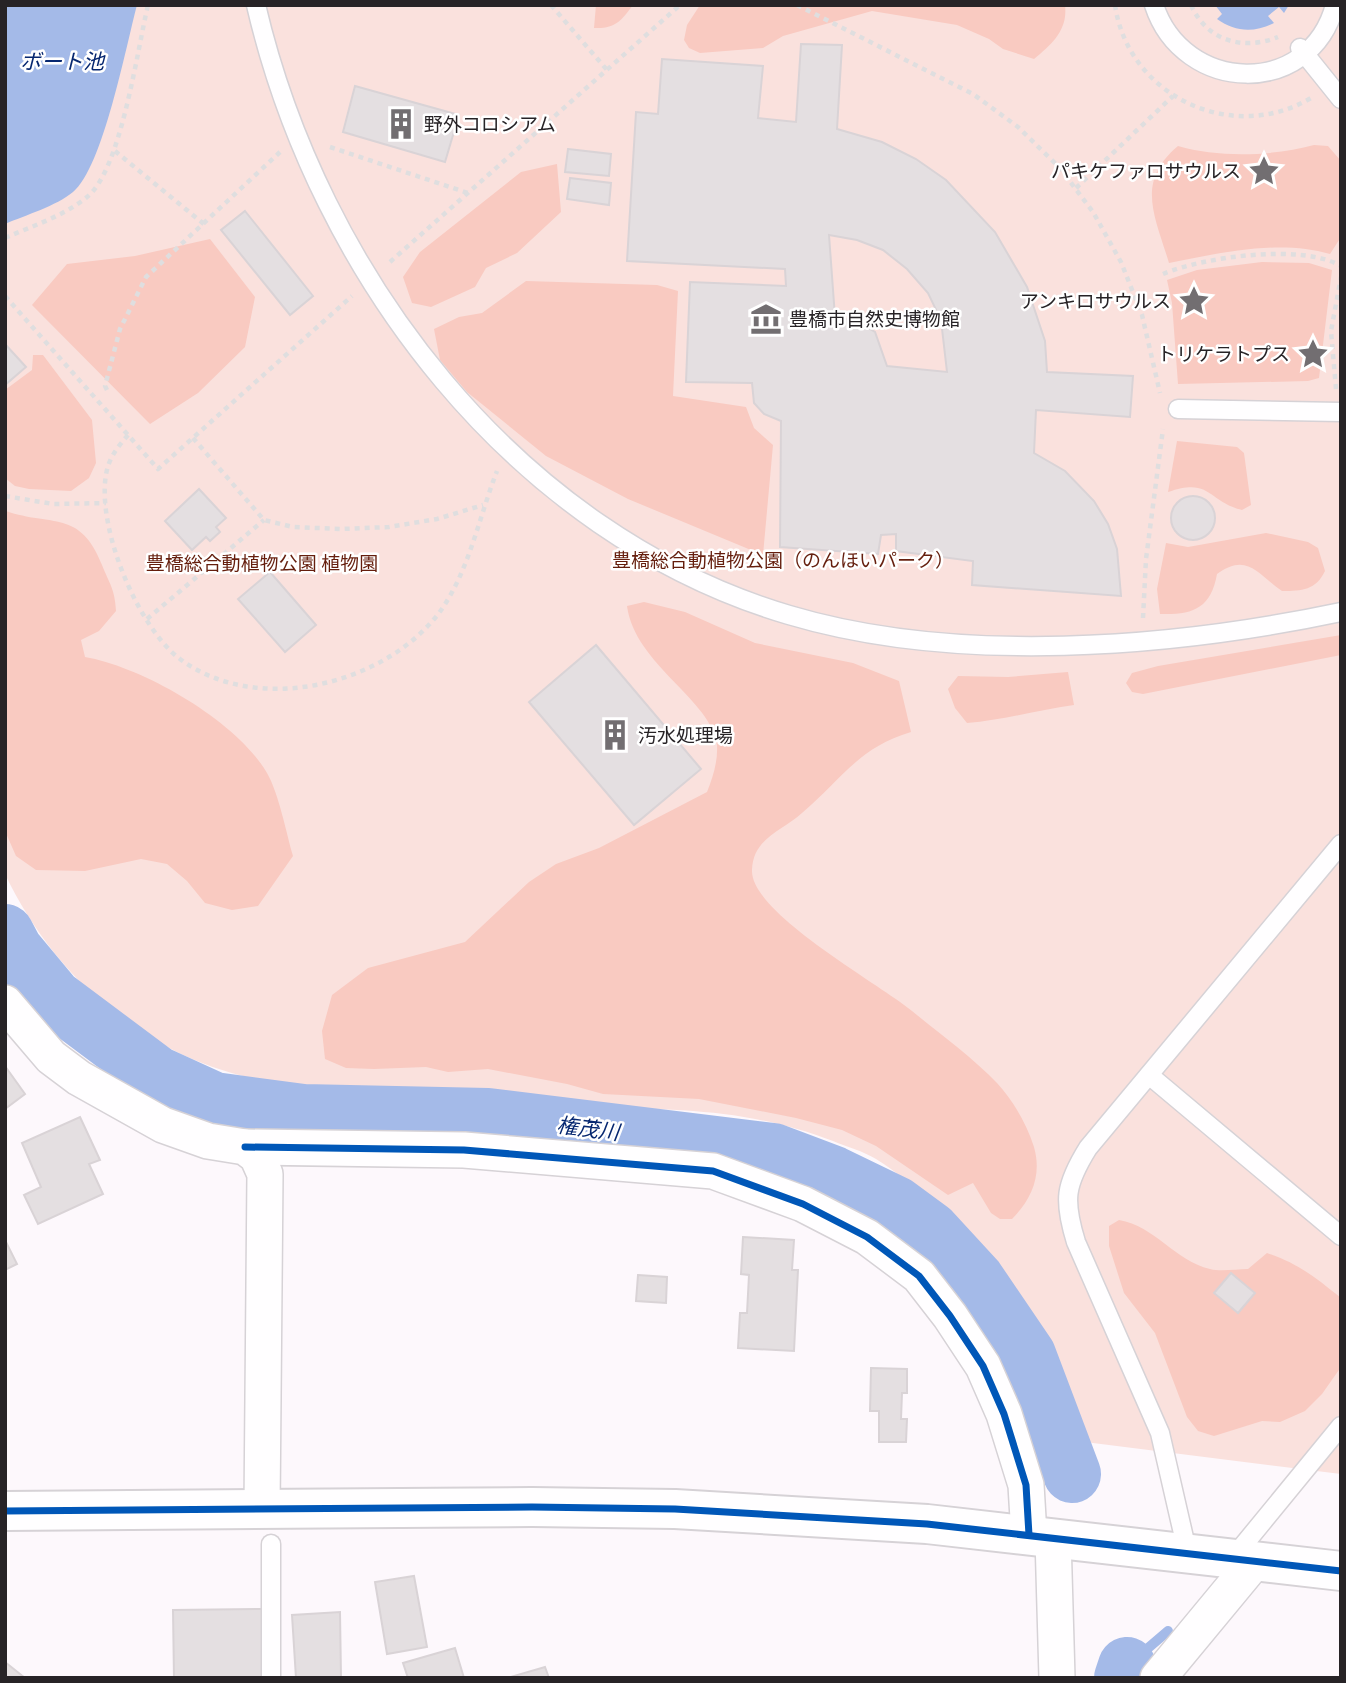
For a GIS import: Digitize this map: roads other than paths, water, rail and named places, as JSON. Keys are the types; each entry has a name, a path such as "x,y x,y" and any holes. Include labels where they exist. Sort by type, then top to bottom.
{"street":[{"path":"5,1003 51,1057 79,1078 163,1125 208,1141 246,1147 464,1150 713,1171 803,1205 867,1237 919,1276 950,1316 983,1366 1004,1414 1041,1536 1057,1678"},
{"path":"246,1147 257,1156 265,1174 267,1526"},
{"path":"5,1511 267,1526 675,1509 927,1524 1341,1571"},
{"path":"1158,1678 1243,1561"}],"lane":[{"path":"256,5 277,84 328,207 371,279 431,366 506,447 569,500 638,546 711,584 788,615 852,629 950,642 1049,645 1143,640 1261,627 1341,612"},
{"path":"1154,5 1162,26 1206,66 1240,74 1273,69 1302,51 1322,34 1335,5"},
{"path":"1302,51 1341,99"},
{"path":"1171,414 1339,403"},
{"path":"1188,1555 1160,1433 1076,1242 1068,1216 1069,1181 1088,1148 1341,844"},
{"path":"1149,1075 1341,1236"},
{"path":"1243,1561 1341,1426"},
{"path":"267,1526 271,1678"}],"water":[{"name":"ボート池","path":"5,5 137,5 104,133 84,179 73,192 58,202 5,224"},
{"path":"1215,5 1289,5 1284,13 1279,7 1268,16 1274,23 1245,30 1231,27 1217,19 1222,14"}],"waterway":[{"name":"権茂川","path":"5,933 14,950 54,998 157,1075 214,1101 303,1113 488,1117 773,1152 834,1175 896,1205 930,1230 976,1280 1027,1355 1072,1474"},
{"path":"1127,1666 1168,1631"},
{"name":"権茂川","path":"1123,1678 1127,1666"}],"place":[{"name":"野外コロシアム","path":"401,124"},
{"name":"パキケファロサウルス","path":"1264,171"},
{"name":"アンキロサウルス","path":"1194,301"},
{"name":"豊橋市自然史博物館","path":"766,319"},
{"name":"トリケラトプス","path":"1313,354"},
{"name":"汚水処理場","path":"615,735"}],"park label":[{"name":"豊橋総合動植物公園（のんほいパーク）","path":"783,560"},
{"name":"豊橋総合動植物公園 植物園","path":"262,563"}]}
